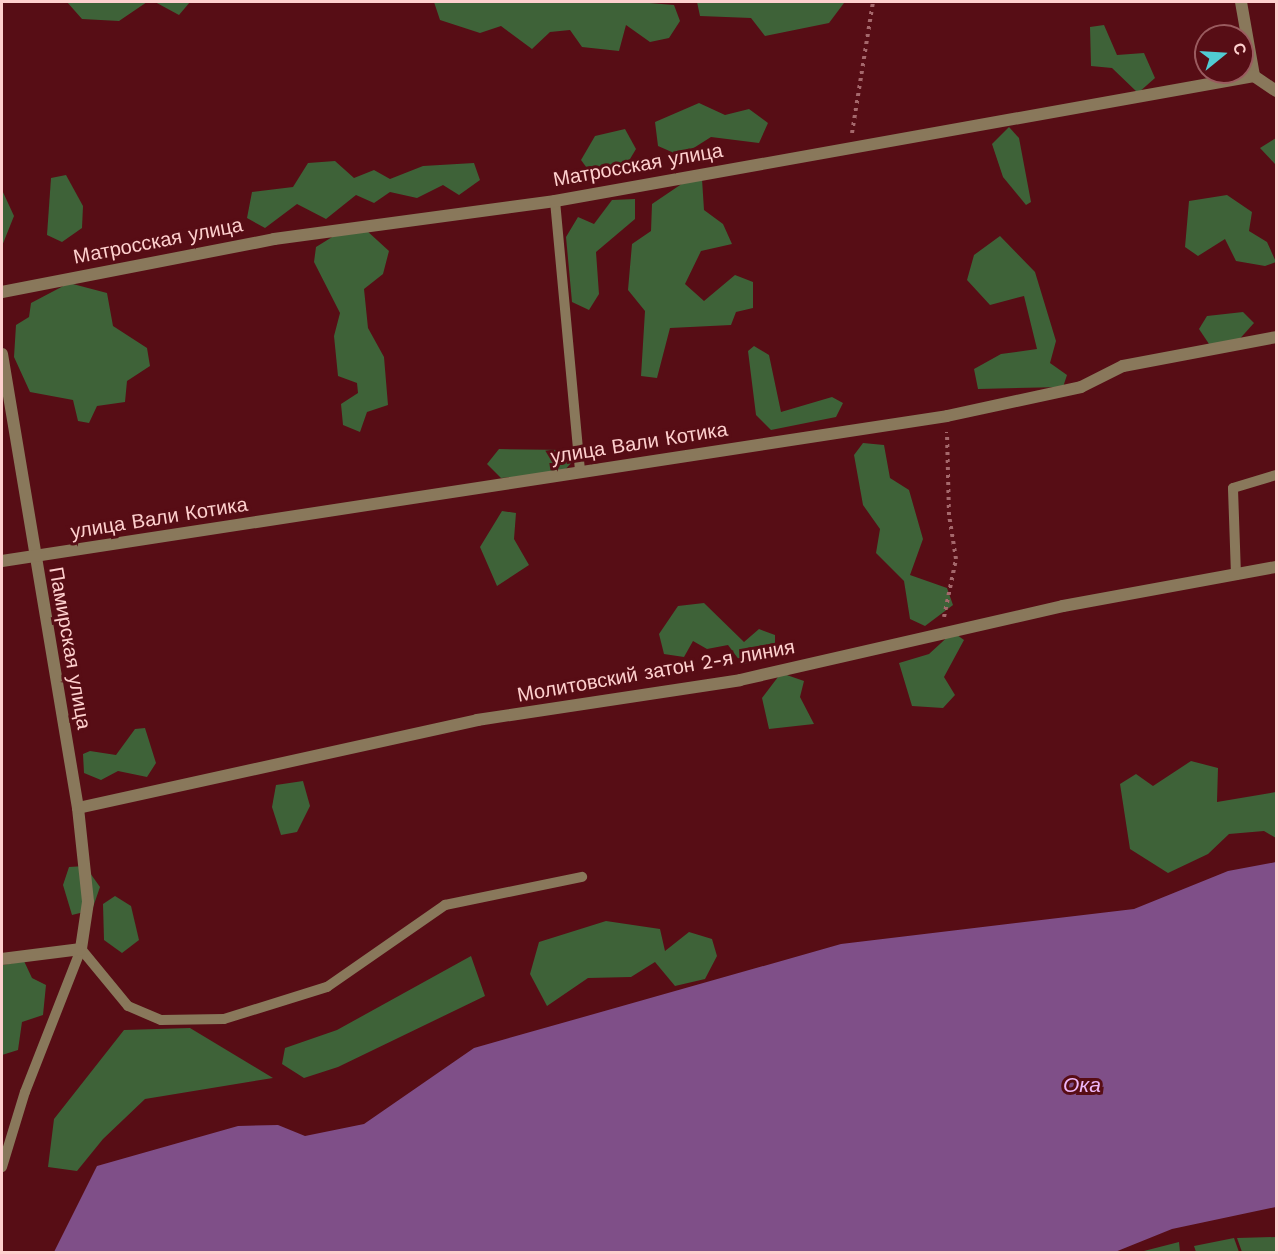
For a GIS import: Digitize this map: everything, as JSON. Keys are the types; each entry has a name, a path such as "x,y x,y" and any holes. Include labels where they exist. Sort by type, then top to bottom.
{"street":[{"path":"1241,2 1245,24"},
{"path":"1254,76 1276,91"},
{"name":"Матросская улица","path":"2,292 274,238 555,201 850,146 1208,84"},
{"name":"улица Вали Котика","path":"2,561 947,416 1081,387 1123,366 1276,337"},
{"name":"Памирская улица","path":"2,354 34,557 78,808 88,902 81,949"},
{"name":"Молитовский затон 2-я линия","path":"78,808 477,720 740,680 1062,606 1276,567"},
{"path":"2,959 81,949"}],"lane":[{"path":"555,201 580,472"},
{"path":"1236,575 1233,488 1276,476"},
{"path":"2,1167 25,1092 81,949 128,1006 161,1020 224,1019 327,987 445,905 582,877"}],"path":[{"path":"850,146 873,2"},
{"path":"940,634 956,559 949,515 947,416"}],"green space":[{"path":"67,2 147,2 119,21 82,19"},
{"path":"155,2 190,2 179,15"},
{"path":"434,2 637,2 674,5 680,21 669,38 650,42 626,25 619,51 582,47 570,30 550,32 532,49 501,26 480,33 440,20"},
{"path":"697,2 844,3 829,23 765,36 751,18 700,16"},
{"path":"1104,25 1117,55 1144,53 1155,78 1138,93 1112,68 1091,66 1090,27"},
{"path":"699,103 725,115 749,109 768,123 759,143 711,137 681,156 658,146 655,122"},
{"path":"1009,127 1019,138 1031,202 1026,205 1003,177 992,144"},
{"path":"625,129 636,149 624,169 595,179 581,160 595,136"},
{"path":"1276,138 1276,165 1260,148"},
{"path":"335,161 354,178 374,170 390,179 423,166 474,163 480,180 459,195 443,185 417,198 390,192 374,203 356,195 326,219 297,204 265,228 247,218 252,192 293,187 308,163"},
{"path":"66,175 83,206 82,228 62,242 47,235 51,178"},
{"path":"702,179 704,210 723,224 732,244 701,251 685,284 704,301 735,275 753,282 753,308 736,312 731,325 670,328 657,378 641,376 645,311 628,290 632,244 651,231 652,204 686,181"},
{"path":"2,190 14,216 2,246"},
{"path":"1227,195 1252,212 1249,231 1267,242 1276,262 1265,266 1236,261 1225,239 1198,256 1185,247 1189,201"},
{"path":"635,199 635,219 596,252 599,294 589,310 572,302 566,237 578,217 594,224 612,200"},
{"path":"366,230 389,251 383,274 364,289 368,328 384,357 388,405 367,412 360,432 343,425 341,404 358,393 357,383 338,376 334,336 340,313 314,262 316,247 337,234"},
{"path":"1000,236 1035,272 1056,341 1050,363 1067,375 1063,387 978,389 974,369 1001,354 1037,349 1024,296 990,305 967,280 974,255"},
{"path":"69,283 107,293 113,326 147,348 150,366 127,381 125,402 97,406 89,423 78,421 73,400 30,392 14,357 16,325 29,317 31,303"},
{"path":"1243,312 1254,323 1236,343 1209,344 1199,329 1207,316"},
{"path":"754,346 769,355 781,412 832,397 843,403 836,417 771,430 756,415 748,351"},
{"path":"863,443 884,445 890,478 909,490 923,539 910,575 947,588 953,605 925,626 910,619 904,581 876,553 880,529 863,505 854,455"},
{"path":"499,449 567,450 574,460 562,473 501,478 487,464"},
{"path":"502,511 516,513 514,539 529,565 497,586 480,547"},
{"path":"704,603 744,642 759,629 775,635 775,649 743,665 728,645 707,649 693,641 684,657 664,654 659,634 678,606"},
{"path":"953,632 964,640 944,677 955,695 943,708 912,706 899,663 929,654"},
{"path":"781,673 804,681 800,697 814,724 769,729 762,698"},
{"path":"145,728 156,763 147,777 118,771 101,780 84,773 83,754 90,751 116,755 135,729"},
{"path":"1191,761 1218,768 1217,802 1276,792 1276,838 1264,831 1229,834 1208,854 1168,873 1130,849 1120,784 1136,774 1153,786"},
{"path":"303,781 310,806 297,832 281,835 272,807 276,785"},
{"path":"85,866 100,887 92,910 72,915 63,885 69,867"},
{"path":"115,896 131,906 139,940 122,953 104,940 103,904"},
{"path":"606,921 660,929 665,951 689,932 712,939 717,956 705,979 675,986 655,962 631,977 588,978 547,1006 530,974 539,942"},
{"path":"471,956 485,996 338,1067 304,1078 282,1064 285,1048 337,1030"},
{"path":"24,961 32,978 46,985 43,1015 22,1022 18,1050 2,1055 3,965"},
{"path":"190,1028 273,1078 145,1099 103,1139 77,1171 48,1167 54,1119 124,1030"},
{"path":"1276,1237 1276,1252 1242,1252 1237,1238"},
{"path":"1234,1238 1239,1252 1196,1252 1194,1246"},
{"path":"1179,1242 1180,1252 1140,1252"}],"water":[{"name":"Ока","path":"1276,862 1276,1207 1172,1229 1115,1252 54,1252 97,1166 238,1126 278,1125 305,1136 364,1124 474,1048 841,944 1134,909 1228,871"}]}
